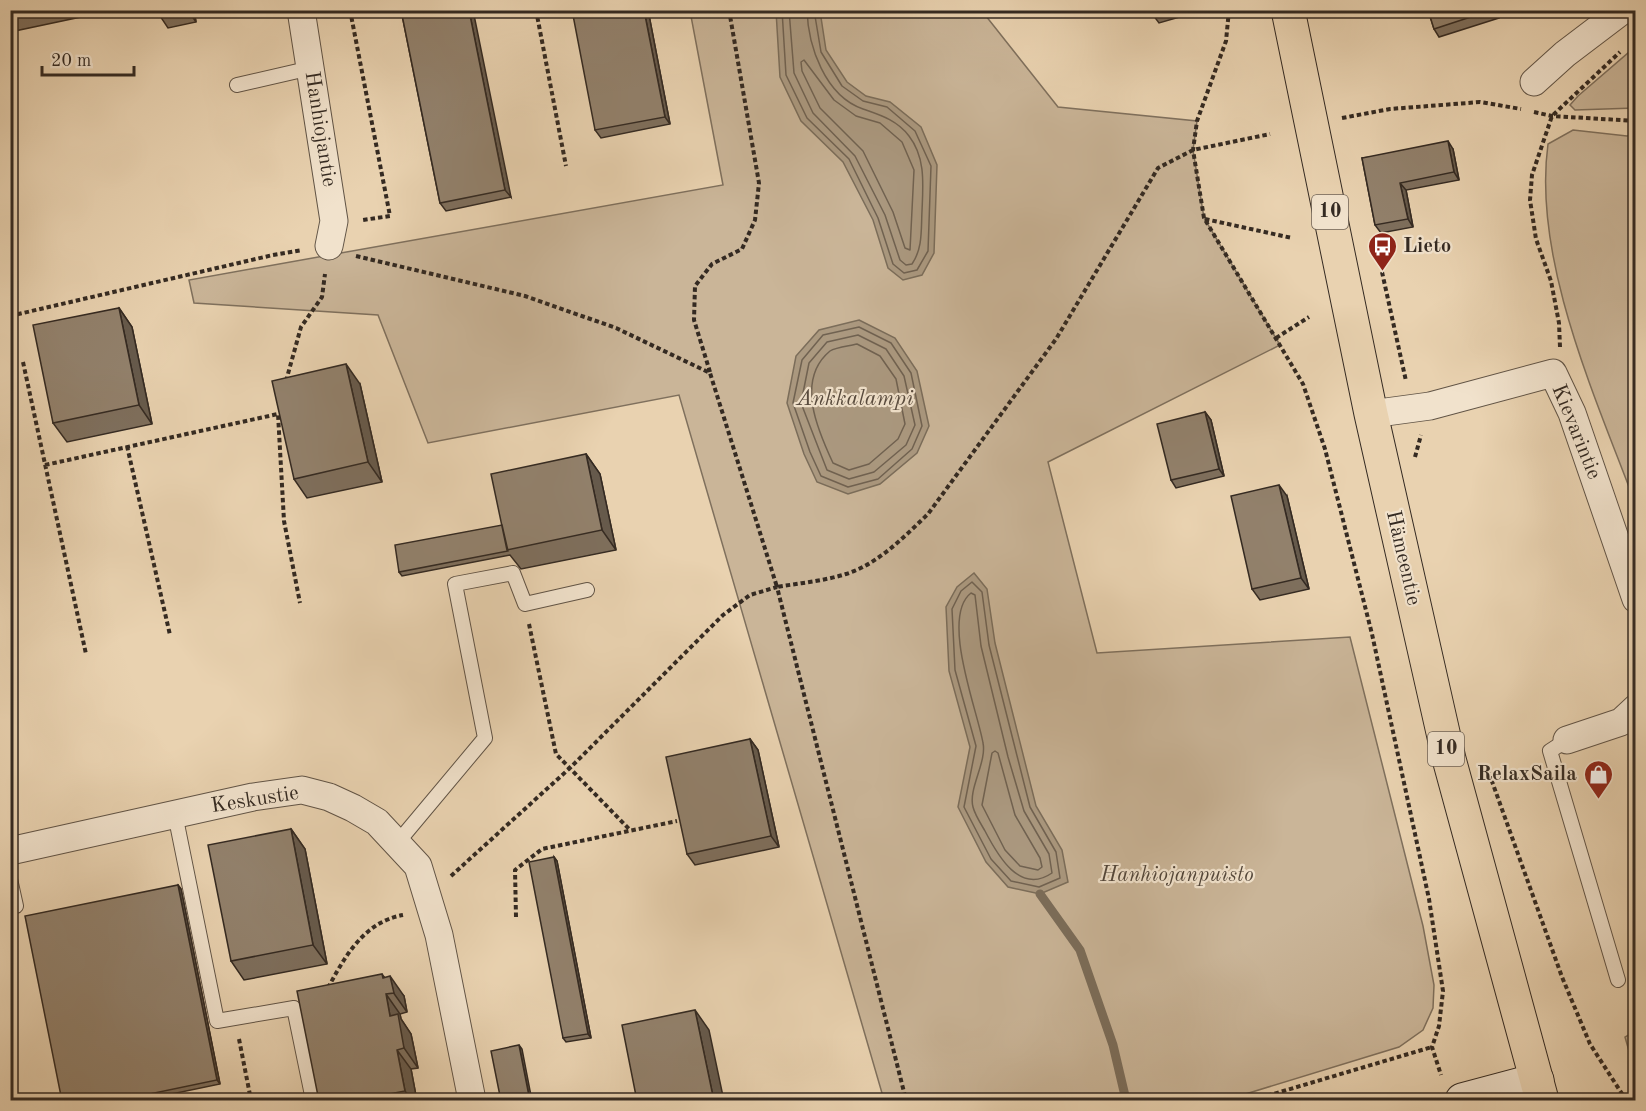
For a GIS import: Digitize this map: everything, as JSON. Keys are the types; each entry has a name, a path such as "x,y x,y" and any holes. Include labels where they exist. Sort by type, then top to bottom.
{"highway":[{"name":"Hämeentie","path":"1288,10 1371,414 1449,759 1540,1090"}],"street":[{"name":"Hanhiojantie","path":"301,10 311,68 332,234"},
{"path":"1534,82 1565,54 1623,10"},
{"name":"Kievarintie","path":"1371,414 1430,406 1553,373 1572,413 1635,599"},
{"path":"1567,740 1621,722 1635,708"},
{"name":"Keskustie","path":"10,851 254,797 302,790 329,797 353,808 376,822 398,842 418,866 429,896 472,1101"},
{"path":"1462,1101 1540,1090"}],"lane":[{"path":"237,85 311,68"},
{"path":"398,842 485,738 455,584 513,573 525,604 587,590"},
{"path":"1567,740 1550,751 1618,980"},
{"path":"175,814 217,1021 294,1008 312,1096"},
{"path":"10,879 16,906 10,907"}],"path":[{"path":"10,316 273,255 390,216 350,10"},
{"path":"536,10 566,166"},
{"path":"729,10 759,183 755,220 742,249 712,264 695,285 694,320 777,587 906,1101"},
{"path":"1229,10 1226,41 1197,121 1193,150 1204,218 1304,384 1328,461 1374,646 1429,899 1443,991 1438,1026 1432,1047 1253,1101"},
{"path":"1553,373 1560,355 1559,323 1551,280 1536,239 1530,200 1532,175 1552,116 1622,50"},
{"path":"1341,118 1390,109 1480,102 1552,116 1635,121"},
{"path":"449,879 571,767 723,615 750,595 777,587 846,574 871,562 903,538 928,514 1056,339 1158,168 1193,150 1270,134"},
{"path":"1204,218 1292,238"},
{"path":"332,234 373,262 430,272 525,296 616,328 710,373"},
{"path":"283,392 301,327 322,297 332,234"},
{"path":"1382,272 1404,378 1409,387 1426,389 1430,406 1414,462"},
{"path":"1276,338 1309,317"},
{"path":"23,362 86,654"},
{"path":"280,403 278,414 284,521 300,603"},
{"path":"45,465 278,414"},
{"path":"127,446 170,635"},
{"path":"525,604 556,754 630,830"},
{"path":"1485,762 1562,977 1590,1044 1626,1101"},
{"path":"516,917 515,870 542,849 677,821"},
{"path":"294,1008 296,1004 322,998 354,944 375,925 405,915"},
{"path":"262,1101 312,1096"}],"green space":[{"name":"Hanhiojanpuisto","path":"690,11 982,11 1058,107 1197,121 1193,150 1204,218 1280,345 1048,462 1097,653 1350,637 1423,926 1434,985 1433,1008 1423,1030 1399,1047 1226,1100 884,1100 679,395 428,443 378,315 194,303 189,280 723,185"},
{"path":"1635,47 1635,108 1575,110 1570,105 1578,96"},
{"path":"1573,130 1627,136 1635,134 1636,486 1629,487 1582,363 1557,274 1549,230 1546,186 1548,144"},
{"path":"1635,1031 1635,1072 1625,1037"}],"water":[{"path":"776,11 820,11 826,50 847,82 866,96 890,102 921,127 937,165 934,253 922,275 903,280 888,268 873,220 843,162 801,121 780,77"},
{"name":"Ankkalampi","path":"859,320 895,338 917,371 929,426 917,453 880,484 848,494 817,482 804,454 787,403 796,356 819,330"},
{"path":"974,573 987,589 995,643 1036,806 1062,850 1068,882 1040,894 1008,887 986,862 958,807 970,747 949,671 946,607 957,587"}],"building":[{"path":"10,10 34,10 10,15"},
{"path":"401,10 469,10 505,190 440,203"},
{"path":"572,10 644,10 665,117 595,130"},
{"path":"1152,10 1170,10 1153,15"},
{"path":"1428,10 1492,10 1434,29"},
{"path":"1448,141 1454,172 1400,183 1408,219 1375,225 1362,158"},
{"path":"119,308 139,405 53,423 33,325"},
{"path":"346,364 368,462 294,479 272,381"},
{"path":"1205,412 1219,469 1171,480 1157,424"},
{"path":"586,454 602,530 507,550 491,474"},
{"path":"1279,485 1301,578 1252,589 1231,496"},
{"path":"502,525 508,551 399,572 395,545"},
{"path":"750,739 771,836 687,854 666,757"},
{"path":"291,829 313,945 231,961 208,845"},
{"path":"554,857 588,1034 563,1038 529,862"},
{"path":"178,885 217,1080 116,1101 62,1101 25,916"},
{"path":"382,974 383,978 390,976 394,993 386,994 390,1016 398,1014 404,1048 397,1050 405,1091 353,1101 319,1101 297,991"},
{"path":"695,1010 714,1101 637,1101 622,1025"},
{"path":"519,1045 530,1101 501,1101 491,1051"}],"waterway":[{"path":"1040,894 1080,950 1113,1045 1126,1100"}],"place":[{"name":"Lieto","path":"1382,272"},
{"name":"RelaxSaila","path":"1598,800"}]}
